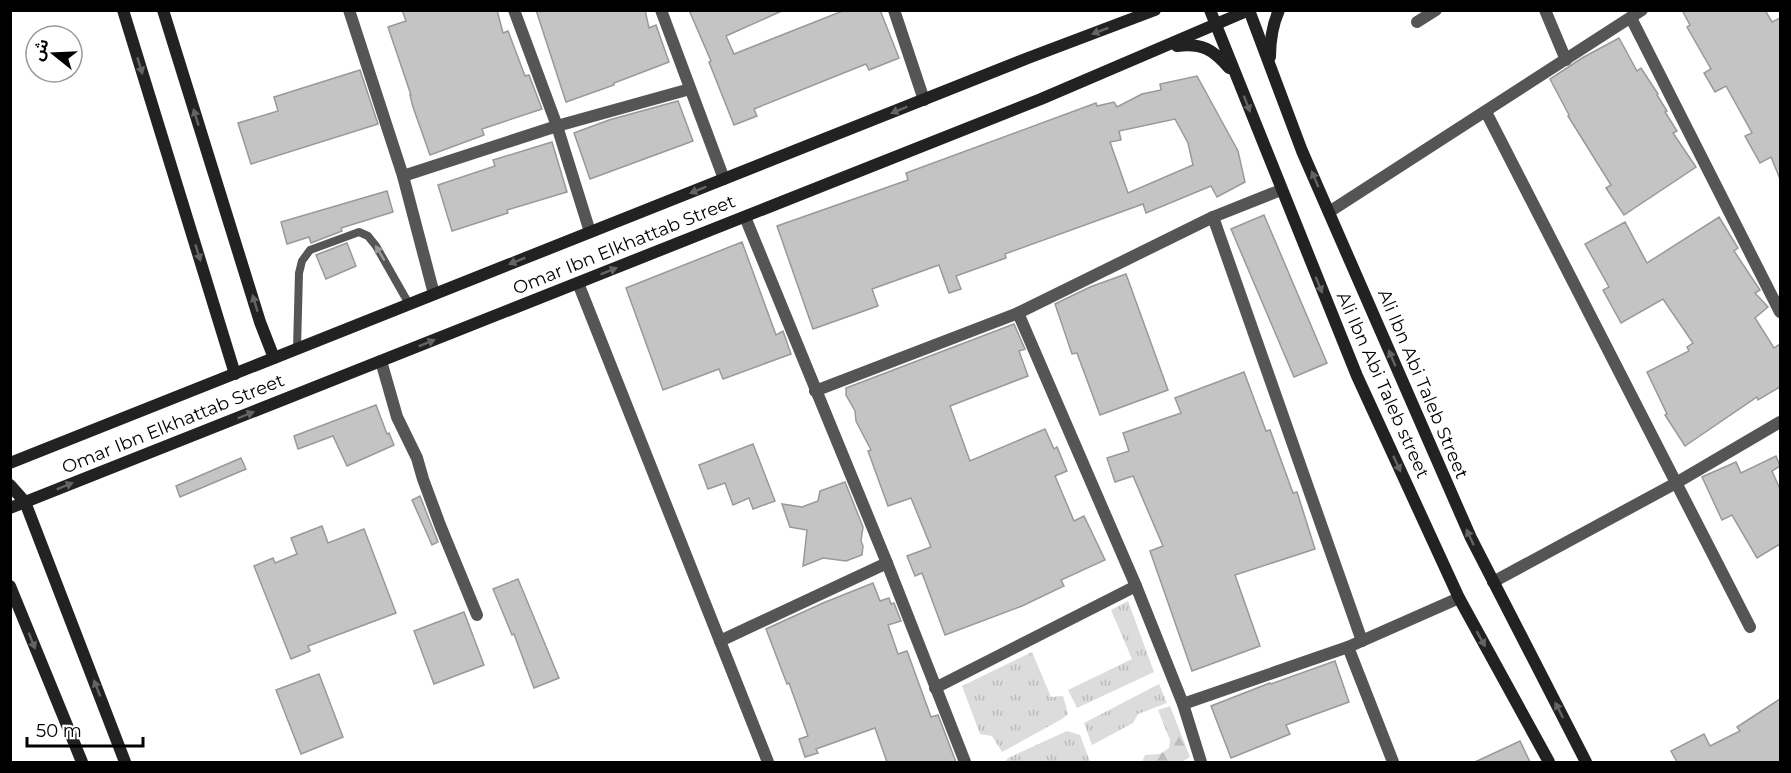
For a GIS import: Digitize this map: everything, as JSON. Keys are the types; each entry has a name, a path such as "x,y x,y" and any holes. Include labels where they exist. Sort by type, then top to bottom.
{"street":[{"path":"123,10 235,374"},
{"path":"163,10 260,322 274,358"},
{"path":"349,10 403,176 434,294"},
{"path":"513,10 557,126 590,232"},
{"path":"662,10 724,179"},
{"path":"894,10 924,100"},
{"name":"Ali Ibn Abi Taleb street","path":"1210,10 1357,376 1459,598 1549,762"},
{"name":"Omar Ibn Elkhattab Street","path":"10,508 1041,99 1249,10"},
{"name":"Ali Ibn Abi Taleb Street","path":"1249,10 1302,151 1466,527 1586,762"},
{"path":"1269,64 1270,42 1274,21 1279,10"},
{"path":"1417,22 1436,10"},
{"path":"1545,10 1566,60"},
{"name":"Omar Ibn Elkhattab Street","path":"10,463 1152,11"},
{"path":"1329,212 1637,14 1780,312"},
{"path":"1164,47 1191,44 1207,48 1219,56 1236,77"},
{"path":"403,176 557,126 690,89"},
{"path":"1485,112 1750,627"},
{"path":"815,391 1018,313 1213,217 1281,190"},
{"path":"745,217 888,563 965,762"},
{"path":"1213,217 1362,641"},
{"path":"578,283 768,762"},
{"path":"1018,313 1136,586 1183,704 1200,762"},
{"path":"381,361 397,417 417,458 477,615"},
{"path":"1493,582 1676,483 1780,422"},
{"path":"10,485 26,502 125,762"},
{"path":"720,641 888,563"},
{"path":"10,586 82,762"},
{"path":"935,688 1136,586"},
{"path":"1183,704 1348,647 1459,598"},
{"path":"1348,647 1393,762"}],"lane":[{"path":"297,349 299,273 302,261 310,250 359,232 368,236 409,304"}],"green space":[{"path":"1128,601 1154,672 1077,708 1068,690 1132,659 1111,610"},
{"path":"1032,652 1051,697 1063,696 1068,714 1002,752 992,736 980,734 962,686"},
{"path":"1159,684 1167,703 1138,714 1133,723 1092,745 1084,723"},
{"path":"1170,706 1190,757 1182,762 1142,762 1145,755 1160,754 1169,748 1170,740 1158,710"},
{"path":"1067,731 1080,735 1090,762 1005,762 1008,758"}],"building":[{"path":"402,10 497,10 503,33 508,31 525,76 529,75 542,109 482,129 484,135 430,155 388,27 406,21"},
{"path":"536,10 645,10 649,28 656,25 669,62 566,102"},
{"path":"689,10 784,10 726,36 734,54 845,10 880,10 899,58 869,70 866,64 754,109 757,116 734,125 709,62 711,61"},
{"path":"1682,10 1765,10 1772,22 1780,18 1780,179 1771,157 1760,163 1745,136 1752,133 1726,86 1715,92 1704,73 1711,69 1687,27 1690,25"},
{"path":"1619,38 1637,71 1641,68 1658,94 1667,111 1665,112 1677,131 1673,133 1696,167 1624,215 1606,188 1611,185 1568,116 1550,79"},
{"path":"360,70 378,124 251,164 238,123 278,111 274,97"},
{"path":"1197,76 1238,151 1245,182 1217,197 1211,186 1146,213 1143,204 1005,254 1006,258 956,276 961,289 949,293 939,265 872,289 878,306 813,329 777,226 908,180 906,173 1096,103 1097,106 1114,102 1117,107 1142,94 1161,90 1160,84","holes":["1175,119 1188,143 1193,165 1128,193 1110,142 1121,140 1119,131"]},
{"path":"678,101 693,141 590,179 574,133 609,120"},
{"path":"552,142 567,192 507,210 508,213 452,231 438,185 495,166 493,160"},
{"path":"387,191 393,212 341,228 342,231 311,243 309,237 287,244 281,222"},
{"path":"1264,215 1327,363 1294,377 1231,229"},
{"path":"1719,217 1738,248 1734,251 1760,290 1755,293 1768,307 1755,318 1774,348 1780,344 1780,387 1758,400 1757,397 1685,446 1665,415 1667,414 1647,372 1689,351 1687,347 1693,343 1663,299 1621,323 1603,290 1609,287 1585,244 1625,222 1647,263"},
{"path":"742,242 776,335 783,331 791,354 723,379 719,369 663,390 626,288"},
{"path":"347,243 356,266 326,279 316,255"},
{"path":"1126,274 1168,390 1100,415 1077,353 1072,354 1055,304 1090,287"},
{"path":"1014,324 1025,349 1019,351 1028,376 950,406 970,461 1045,429 1054,449 1057,447 1067,471 1055,476 1074,521 1084,516 1105,560 1061,580 1064,586 1022,606 945,635 922,573 915,576 907,556 931,547 911,498 888,506 868,451 871,450 856,421 855,411 846,395 846,388"},
{"path":"1244,372 1266,431 1270,430 1293,493 1297,492 1315,549 1235,575 1260,646 1192,671 1150,551 1163,546 1133,476 1115,482 1107,458 1129,451 1123,433 1181,413 1175,398"},
{"path":"376,405 387,434 389,433 394,445 347,466 333,436 298,449 294,436"},
{"path":"753,444 775,501 753,509 749,498 733,505 725,483 708,489 699,465"},
{"path":"1776,456 1780,466 1772,471 1780,489 1780,544 1757,558 1732,515 1722,520 1702,477 1736,462 1741,473"},
{"path":"241,458 246,469 180,497 176,486"},
{"path":"845,482 863,527 862,555 846,561 823,558 803,566 807,530 790,527 782,504 802,507 818,501 820,491"},
{"path":"420,496 438,542 432,545 412,500"},
{"path":"322,526 328,543 364,529 396,613 308,646 310,651 291,659 254,566 273,558 275,563 297,554 291,538"},
{"path":"518,579 559,678 534,688 514,634 512,635 493,589"},
{"path":"873,583 880,601 889,598 891,604 894,603 901,621 888,625 898,654 907,651 931,717 938,715 956,762 887,762 875,728 816,749 818,753 805,757 799,739 808,736 766,629"},
{"path":"464,612 484,665 434,684 414,631"},
{"path":"1335,661 1349,702 1286,725 1290,734 1231,758 1211,706"},
{"path":"319,674 343,737 301,754 276,690"},
{"path":"1780,699 1780,762 1677,762 1671,751 1704,734 1710,746 1740,731 1737,727"},
{"path":"1520,741 1530,762 1475,762"}]}
